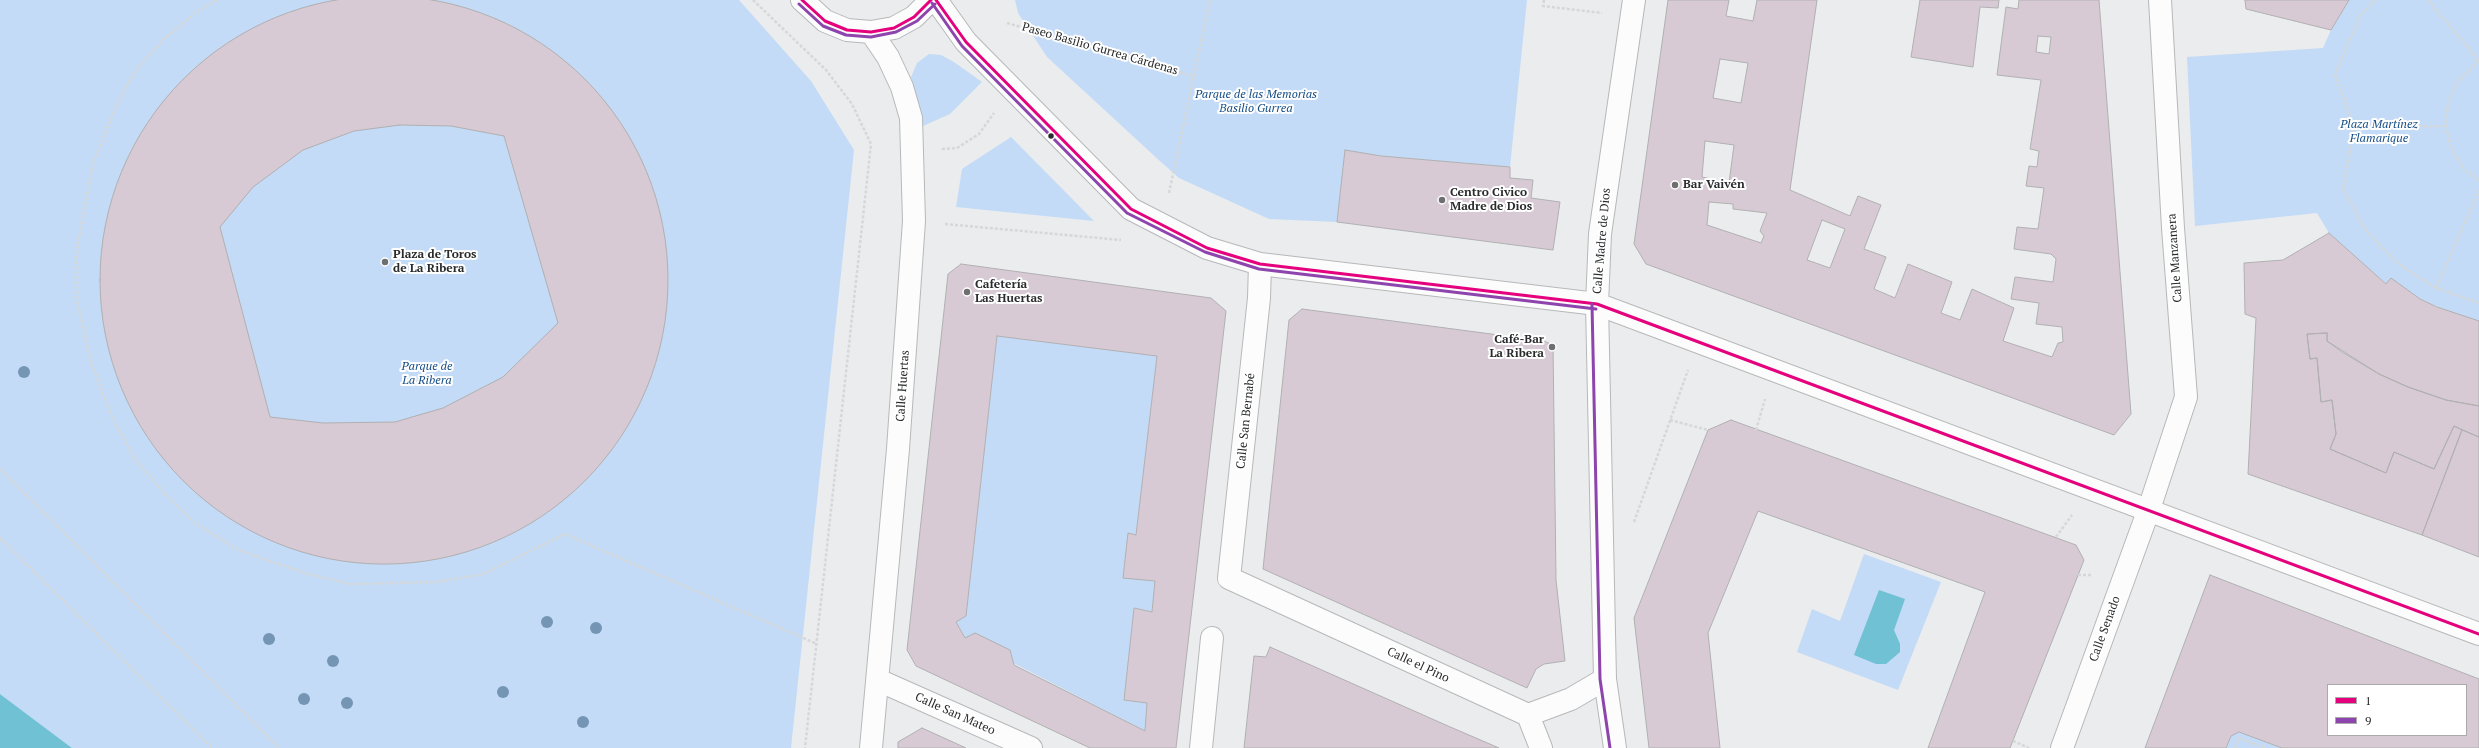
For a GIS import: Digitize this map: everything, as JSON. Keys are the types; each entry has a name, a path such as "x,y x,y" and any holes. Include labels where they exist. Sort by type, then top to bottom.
{"street":[{"path":"802,0 824,21 847,30 871,32 894,28 914,17 930,0"},
{"path":"936,0 966,42 1131,209 1207,248 1260,264 1597,304 2149,509 2479,634"},
{"name":"Calle Manzanera","path":"2149,509 2186,396 2173,228 2160,0"},
{"name":"Calle Madre de Dios","path":"1615,748 1605,679 1597,304 1600,234 1633,8"},
{"name":"Calle Huertas","path":"871,32 888,57 902,87 911,118 914,221 898,449 871,748"},
{"name":"Calle San Bernabé","path":"1229,578 1259,298 1260,264"},
{"name":"Calle Senado","path":"2062,748 2149,509"},
{"name":"Calle el Pino","path":"1229,578 1528,715"},
{"path":"1201,748 1212,638"},
{"path":"1541,748 1528,715 1571,699 1605,679"},
{"name":"Calle San Mateo","path":"878,680 1031,748"}],"path":[{"path":"217,0 198,11 164,39 136,71 114,111 93,163 76,254 76,297 92,365 112,417 135,459 165,494 196,523 238,550 308,574 350,584 437,582 483,574 565,534 817,644"},
{"path":"753,0 826,70 852,104 871,144 805,748"},
{"name":"Paseo Basilio Gurrea Cárdenas","path":"1164,225 1193,76 1210,0"},
{"path":"1544,0 1543,6 1633,8"},
{"path":"2375,0 2360,16 2335,74 2354,127 2343,188 2365,229 2391,257 2436,288 2479,303"},
{"path":"2428,0 2479,61 2458,81 2448,102 2446,126 2451,148 2464,169 2479,180"},
{"name":"Paseo Basilio Gurrea Cárdenas","path":"1007,23 1193,76"},
{"path":"913,149 957,148 979,134 1011,89"},
{"path":"2354,127 2446,126"},
{"path":"2436,288 2479,191"},
{"path":"914,221 1128,241"},
{"path":"1632,529 1698,342"},
{"path":"1670,420 1708,430"},
{"path":"0,469 279,748"},
{"path":"0,538 212,748"},
{"path":"2234,748 2238,738 2266,748"},
{"path":"2013,741 2029,748"}],"green space":[{"name":"Parque de La Ribera","path":"0,0 739,0 811,81 854,150 791,748 72,748 0,694"},
{"name":"Parque de las Memorias Basilio Gurrea","path":"1015,0 1527,0 1510,167 1381,156 1346,151 1337,222 1269,219 1179,178 1047,57 1018,13"},
{"name":"Plaza Martínez Flamarique","path":"2349,0 2479,0 2479,321 2457,315 2420,299 2405,289 2386,284 2329,233 2317,213 2195,226 2187,57 2323,48 2331,30"},
{"path":"929,54 941,55 954,62 982,82 950,114 923,126 911,77 917,63"},
{"path":"1011,137 1094,221 956,207 962,169"},
{"path":"997,336 1157,356 1136,535 1128,534 1123,577 1155,581 1152,612 1134,608 1124,700 1147,703 1145,731 965,638 956,622 966,616"},
{"path":"1864,554 1941,582 1898,690 1797,652 1812,609 1840,621"},
{"path":"2239,732 2282,748 2226,748 2231,736"}],"shaded area":[{"path":"1879,590 1905,599 1894,630 1900,644 1900,652 1886,664 1876,664 1854,655"},
{"path":"0,694 72,748 0,748"}],"building":[{"name":"Plaza de Toros de La Ribera","path":"342,-1 426,-1 467,8 493,17 518,29 542,43 564,60 585,79 604,100 621,122 635,146 647,171 656,197 663,224 667,252 667,308 663,336 656,363 647,389 635,414 621,438 604,460 585,481 564,500 542,517 518,531 493,543 467,552 440,559 412,563 356,563 328,559 301,552 275,543 250,531 226,517 204,500 183,481 164,460 147,438 133,414 121,389 112,363 105,336 101,308 101,252 105,224 112,197 121,171 133,146 147,122 164,100 183,79 204,60 226,43 250,29 275,17 301,8"},
{"path":"1668,0 1729,0 1726,16 1753,21 1757,0 1817,0 1790,190 1850,216 1858,196 1881,205 1864,249 1886,257 1874,289 1895,298 1908,264 1952,282 1941,313 1960,320 1972,289 2014,308 2003,341 2052,357 2058,343 2063,342 2062,327 2036,324 2039,303 2011,299 2015,277 2053,282 2056,259 2051,254 2014,249 2017,227 2038,229 2044,188 2026,186 2029,166 2037,167 2039,151 2030,149 2041,80 1997,75 2006,7 2018,9 2019,0 2099,0 2131,414 2114,435 1646,264 1634,244","holes":["2038,36 2051,37 2049,54 2036,52","1720,59 1748,63 1741,103 1713,98","1705,141 1734,145 1729,183 1702,177","1709,202 1733,204 1733,209 1767,213 1760,231 1764,236 1761,243 1707,225","1822,220 1845,229 1830,268 1807,260"]},
{"path":"1920,0 1999,0 1998,8 1980,7 1973,67 1911,57"},
{"path":"2245,0 2349,0 2331,30 2246,9"},
{"path":"400,125 451,126 504,136 558,323 503,377 443,408 395,422 323,423 270,417 220,227 253,187 303,150 354,131"},
{"name":"Centro Civico Madre de Dios","path":"1345,150 1381,156 1510,167 1510,178 1533,180 1531,198 1560,202 1553,250 1337,222"},
{"path":"2329,233 2386,284 2391,278 2420,299 2437,307 2479,321 2479,406 2446,400 2408,387 2379,374 2342,352 2327,341 2327,333 2307,334 2310,359 2317,358 2321,402 2332,400 2336,434 2330,449 2386,473 2394,452 2434,469 2454,426 2462,430 2422,535 2248,474 2256,318 2245,314 2244,263 2283,260"},
{"path":"961,264 1211,298 1226,311 1176,748 1090,748 916,666 907,650 948,274","holes":["997,336 1157,356 1136,535 1128,533 1123,578 1155,581 1152,612 1134,608 1124,700 1147,703 1145,731 1014,665 1010,650 975,633 965,638 956,622 966,616"]},
{"path":"1302,309 1544,341 1553,345 1556,580 1565,661 1544,664 1536,669 1527,688 1263,569 1289,320"},
{"path":"2327,333 2327,341 2379,374 2408,387 2446,400 2479,406 2479,437 2454,426 2434,469 2394,452 2386,473 2330,449 2336,434 2332,400 2321,402 2317,358 2310,359 2307,334"},
{"path":"1731,420 2076,545 2084,560 2010,748 1928,748 1985,592 1758,511 1708,633 1720,748 1649,748 1634,618 1708,430"},
{"path":"2462,430 2479,437 2479,557 2422,535"},
{"path":"2210,575 2479,679 2479,748 2282,748 2239,732 2231,736 2226,748 2145,748"},
{"path":"1270,647 1499,748 1244,748 1254,656 1266,657"},
{"path":"922,728 966,748 898,748 898,742"}],"transit line":[{"name":"1","path":"802,0 825,21 847,30 871,32 894,28 914,17 931,0"},
{"name":"1","path":"936,0 966,42 1131,209 1207,248 1260,264 1597,304 2479,634"},
{"name":"9","path":"932,3 962,46 1127,213 1205,252 1259,269 1596,309"},
{"name":"9","path":"799,4 823,26 846,35 871,37 896,32 917,21 935,4"},
{"name":"9","path":"1592,304 1600,679 1610,748"}],"place":[{"name":"Bar Vaivén","path":"1675,185"},
{"name":"Centro Civico Madre de Dios","path":"1442,200"},
{"name":"Plaza de Toros de La Ribera","path":"385,262"},
{"name":"Cafetería Las Huertas","path":"967,292"},
{"name":"Café-Bar La Ribera","path":"1552,347"}]}
